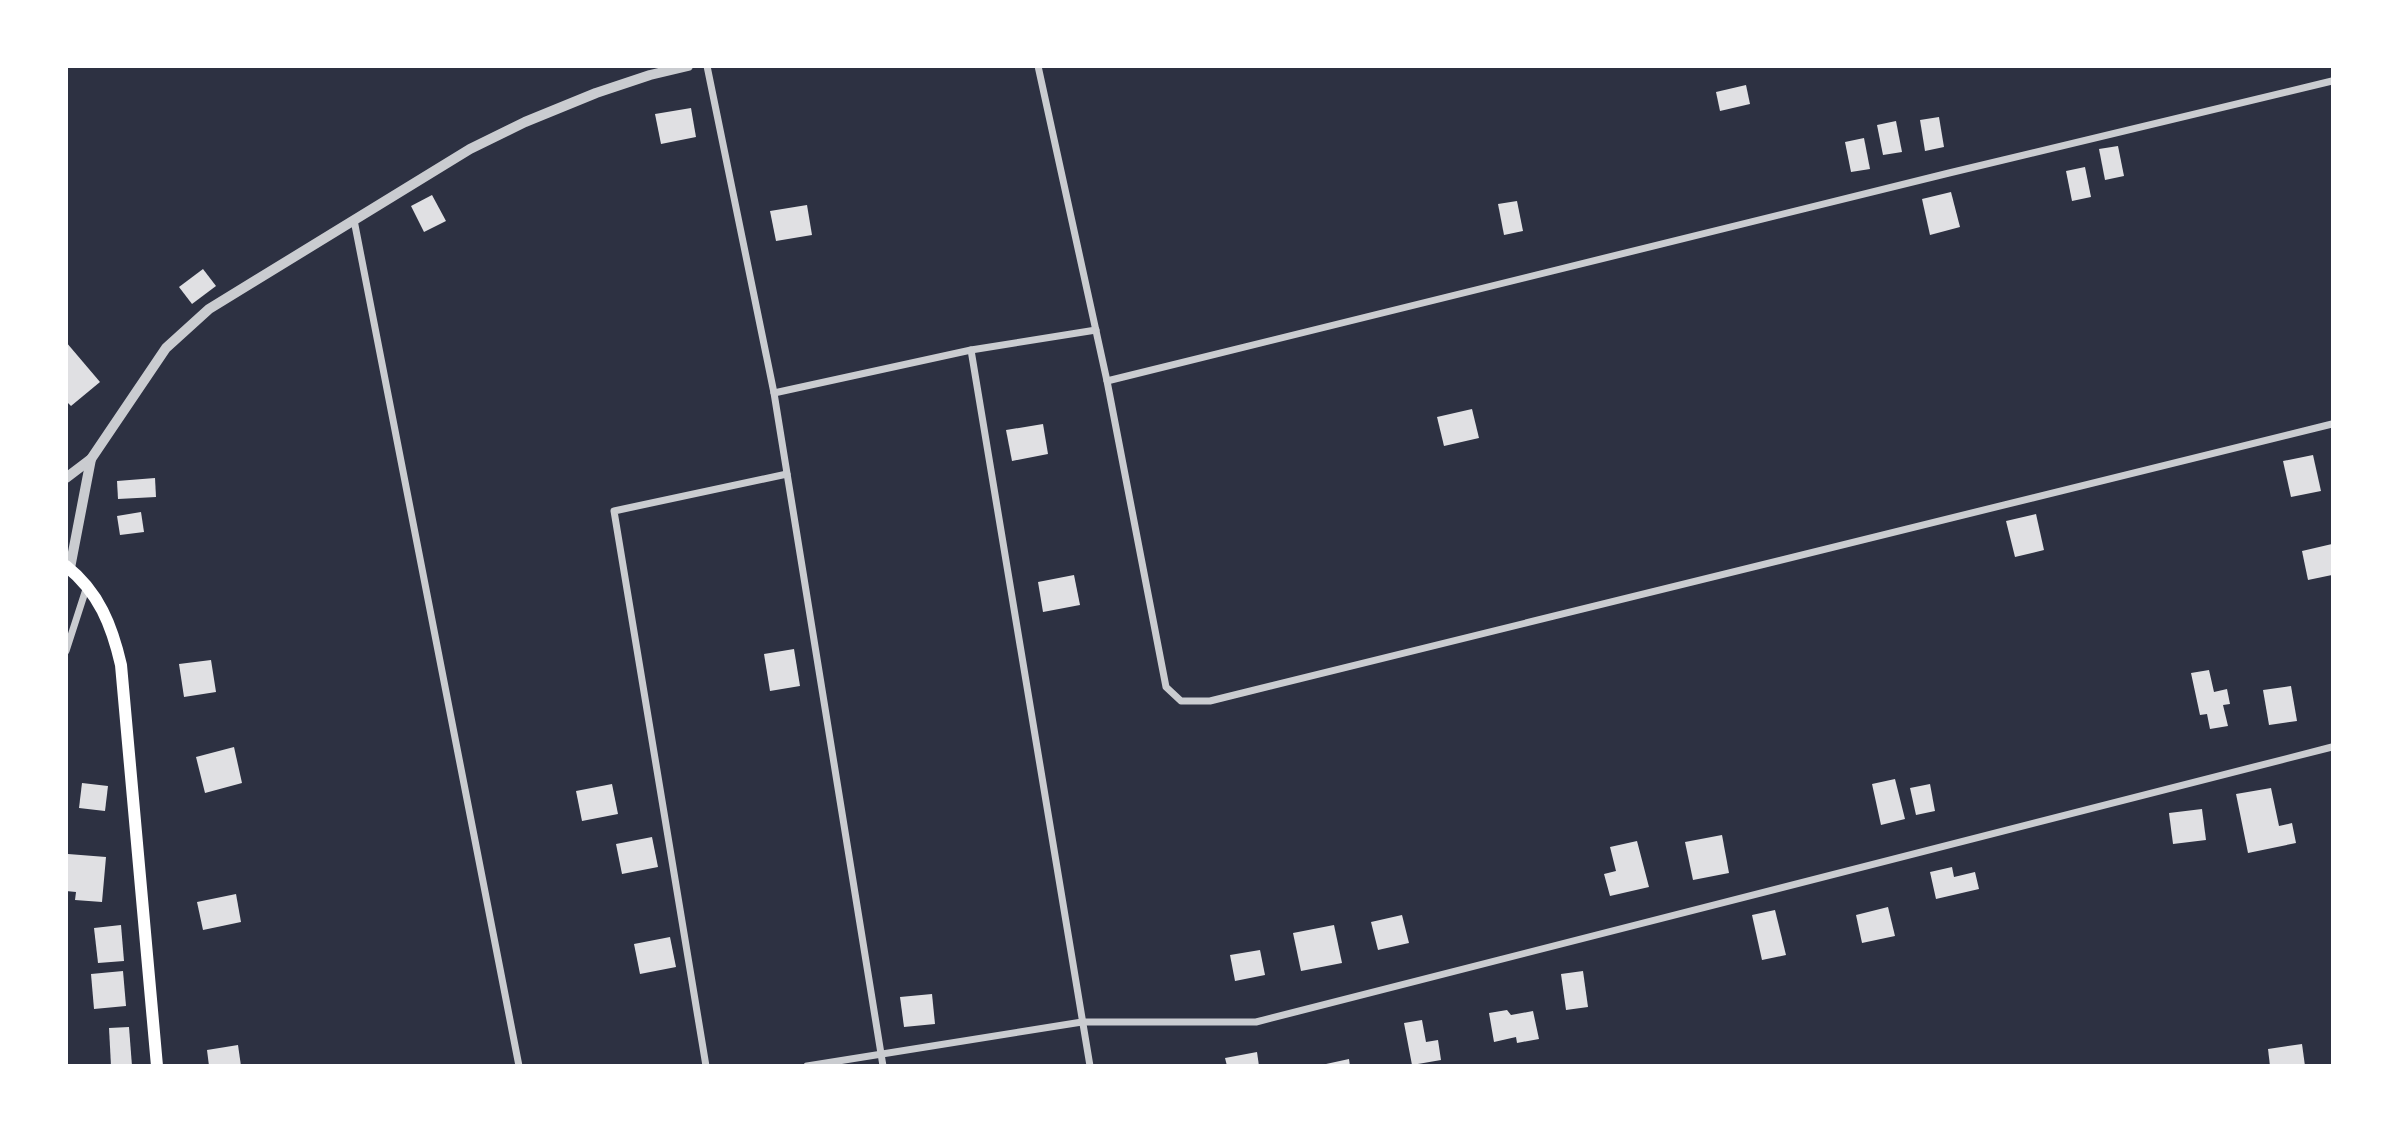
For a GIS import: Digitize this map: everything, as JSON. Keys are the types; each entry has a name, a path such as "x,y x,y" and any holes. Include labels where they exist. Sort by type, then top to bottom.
{"main road":[{"path":"68,567 87,585 103,609 113,632 121,665 157,1066"}],"street":[{"path":"66,478 91,459 160,356 209,309 470,149 524,122 621,84 688,66"},
{"path":"707,66 774,393 883,1066"},
{"path":"1038,66 1107,381 1166,687 1181,701 1210,701 2333,424"},
{"path":"1107,381 2333,81"},
{"path":"354,219 520,1066"},
{"path":"774,393 971,350 1096,330"},
{"path":"971,350 1090,1066"},
{"path":"68,567 91,459"},
{"path":"706,1066 614,511 787,474"},
{"path":"66,651 87,585"},
{"path":"807,1066 1082,1022 1256,1022 2333,747"}],"building":[{"path":"1746,85 1750,104 1720,111 1716,92"},
{"path":"691,108 696,137 661,144 655,114"},
{"path":"1939,117 1944,147 1925,151 1920,120"},
{"path":"1896,121 1902,152 1883,155 1877,125"},
{"path":"1864,138 1870,169 1851,172 1845,142"},
{"path":"2118,146 2124,176 2105,180 2099,149"},
{"path":"2085,167 2091,197 2072,201 2066,171"},
{"path":"1951,192 1960,227 1930,235 1922,199"},
{"path":"432,195 446,221 424,232 411,206"},
{"path":"1517,201 1523,231 1504,235 1498,204"},
{"path":"807,205 812,235 776,241 770,211"},
{"path":"203,269 216,286 192,304 179,287"},
{"path":"66,342 100,382 71,406 66,401"},
{"path":"1472,409 1479,438 1444,446 1437,417"},
{"path":"1043,424 1048,454 1012,461 1006,430"},
{"path":"2313,455 2321,491 2291,497 2283,461"},
{"path":"155,478 156,497 118,499 117,481"},
{"path":"141,512 144,532 120,535 117,516"},
{"path":"2036,514 2044,550 2015,557 2006,521"},
{"path":"2332,544 2332,575 2308,580 2302,551"},
{"path":"1074,575 1080,605 1043,612 1038,582"},
{"path":"794,649 800,686 770,691 764,654"},
{"path":"211,660 216,692 184,697 179,664"},
{"path":"2209,670 2214,692 2227,689 2230,704 2223,705 2228,726 2210,729 2207,714 2200,715 2191,673"},
{"path":"2291,686 2297,721 2269,725 2263,690"},
{"path":"234,747 242,783 205,793 196,757"},
{"path":"1895,779 1905,819 1881,825 1872,784"},
{"path":"82,783 108,786 105,811 79,808"},
{"path":"612,784 618,814 582,821 576,791"},
{"path":"1930,784 1935,811 1916,815 1910,788"},
{"path":"2271,788 2279,826 2292,823 2296,843 2248,853 2236,794"},
{"path":"2202,809 2206,840 2173,844 2169,813"},
{"path":"1722,835 1729,873 1693,880 1685,842"},
{"path":"652,837 658,867 622,874 616,844"},
{"path":"1637,841 1649,887 1610,896 1604,874 1616,871 1610,847"},
{"path":"68,854 106,857 102,902 75,900 76,892 66,891"},
{"path":"1952,867 1954,877 1975,872 1979,889 1936,899 1930,872"},
{"path":"236,894 241,922 203,930 197,902"},
{"path":"1888,907 1895,936 1862,943 1856,915"},
{"path":"1775,910 1786,955 1762,960 1752,915"},
{"path":"1402,915 1409,943 1378,950 1371,922"},
{"path":"121,925 124,961 98,963 94,928"},
{"path":"1334,925 1342,963 1301,971 1293,933"},
{"path":"670,937 676,967 640,974 634,944"},
{"path":"1260,950 1265,975 1235,981 1230,955"},
{"path":"123,971 126,1006 94,1009 91,974"},
{"path":"1583,971 1588,1007 1566,1010 1561,974"},
{"path":"932,994 935,1024 904,1027 900,997"},
{"path":"1507,1010 1511,1015 1533,1011 1539,1039 1517,1043 1516,1037 1494,1042 1489,1013"},
{"path":"1422,1020 1426,1042 1438,1040 1441,1060 1412,1065 1404,1023"},
{"path":"129,1027 132,1066 111,1066 109,1028"},
{"path":"2302,1044 2305,1066 2270,1066 2268,1049"},
{"path":"238,1045 241,1066 209,1066 207,1050"},
{"path":"1257,1052 1259,1066 1227,1066 1225,1058"},
{"path":"1349,1059 1350,1066 1326,1064"}]}
